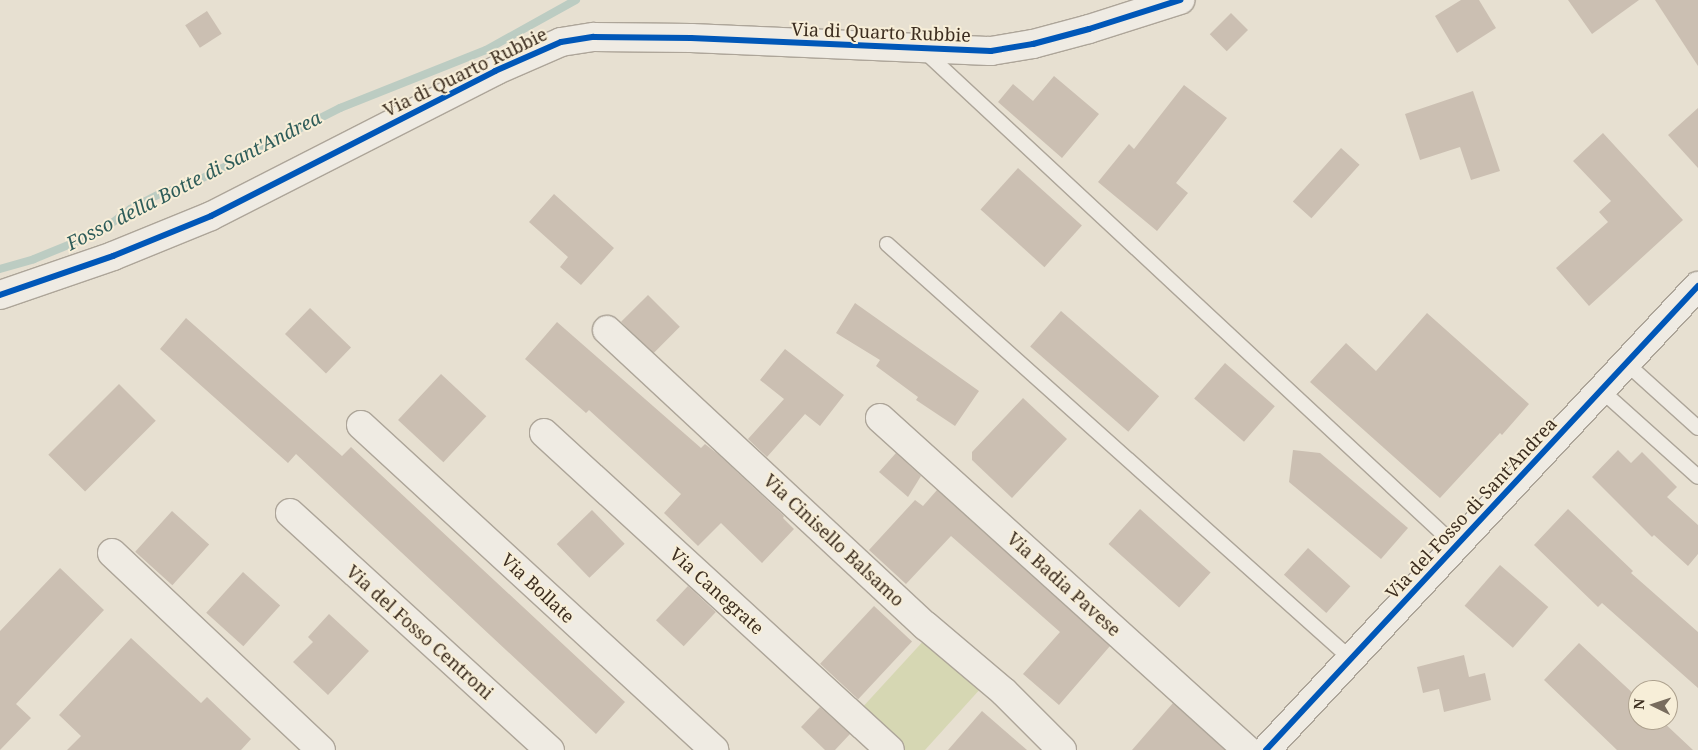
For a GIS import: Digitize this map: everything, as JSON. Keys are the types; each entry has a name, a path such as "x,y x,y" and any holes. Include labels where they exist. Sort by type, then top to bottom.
{"street":[{"name":"Via di Quarto Rubbie","path":"0,295 130,250 211,216 495,71 561,42 587,37 645,37 977,51 1012,48 1089,29 1180,0"},
{"name":"Via del Fosso di Sant'Andrea","path":"1266,750 1698,286"},
{"name":"Via Cinisello Balsamo","path":"607,330 926,626 1004,692 1062,750"},
{"name":"Via Badia Pavese","path":"880,418 1248,750"},
{"name":"Via Bollate","path":"361,425 714,750"},
{"name":"Via Canegrate","path":"544,433 890,750"},
{"name":"Via del Fosso Centroni","path":"290,513 550,750"},
{"path":"112,553 321,750"}],"lane":[{"path":"923,49 1456,546"},
{"path":"887,244 1351,659"},
{"path":"1626,363 1698,428"},
{"path":"1601,390 1698,477"}],"green space":[{"path":"927,637 982,687 925,750 904,750 860,710"}],"building":[{"path":"1461,0 1479,0 1496,28 1457,53 1435,16"},
{"path":"1568,0 1639,0 1592,34"},
{"path":"1655,0 1698,0 1698,66"},
{"path":"207,11 222,34 200,48 185,25"},
{"path":"1231,13 1248,30 1227,51 1210,34"},
{"path":"1054,76 1099,114 1062,158 998,102 1013,84 1033,101"},
{"path":"1184,85 1227,118 1176,183 1188,193 1157,231 1098,182 1129,144 1134,149"},
{"path":"1473,91 1500,171 1471,180 1460,147 1420,160 1405,114"},
{"path":"1698,108 1698,168 1668,135"},
{"path":"1603,133 1683,220 1589,306 1556,268 1608,222 1599,212 1611,201 1573,161"},
{"path":"1341,148 1360,165 1311,218 1293,202"},
{"path":"1018,168 1082,226 1044,267 981,210"},
{"path":"554,194 614,248 581,285 560,267 568,257 529,222"},
{"path":"648,295 680,327 653,354 621,322"},
{"path":"855,303 979,391 955,426 916,400 918,397 876,366 880,360 836,333"},
{"path":"310,308 351,348 326,373 285,334"},
{"path":"1061,311 1159,396 1128,432 1030,346"},
{"path":"1427,313 1529,404 1502,435 1500,433 1440,498 1310,382 1346,343 1376,371"},
{"path":"186,318 342,456 351,447 625,702 596,734 296,454 288,463 160,349"},
{"path":"557,322 701,448 705,444 719,455 784,516 783,518 794,529 762,563 721,523 698,546 664,513 681,494 589,410 586,413 525,359"},
{"path":"785,349 844,395 820,426 805,414 767,457 748,439 784,399 760,380"},
{"path":"1225,363 1275,406 1244,442 1194,398"},
{"path":"441,374 486,416 443,462 398,420"},
{"path":"119,384 156,421 85,491 48,455"},
{"path":"1023,398 1067,439 1012,498 972,460 972,452"},
{"path":"1293,450 1320,453 1408,528 1381,559 1289,482"},
{"path":"1618,450 1631,463 1642,452 1677,487 1667,497 1698,525 1698,554 1688,566 1654,535 1652,537 1592,477"},
{"path":"896,453 921,476 908,497 879,472"},
{"path":"937,490 1110,646 1059,705 1023,674 1060,632 951,536 906,584 869,550 915,500 923,506"},
{"path":"1140,509 1211,573 1179,607 1109,544"},
{"path":"1568,509 1633,571 1631,573 1698,632 1698,688 1602,603 1598,607 1534,545"},
{"path":"592,510 625,544 589,578 557,544"},
{"path":"172,511 209,544 172,585 135,552"},
{"path":"1308,548 1350,586 1326,613 1284,575"},
{"path":"1500,565 1548,607 1513,648 1465,606"},
{"path":"60,568 104,610 16,704 31,718 0,750 0,631"},
{"path":"243,572 280,605 243,646 206,613"},
{"path":"688,586 716,612 684,646 656,620"},
{"path":"874,606 912,641 858,699 820,664"},
{"path":"329,614 369,651 328,695 293,662 313,642 308,637"},
{"path":"131,638 201,703 207,697 251,739 241,750 67,750 81,736 59,715"},
{"path":"1579,643 1628,689 1628,730 1672,730 1693,750 1617,750 1544,680"},
{"path":"1464,655 1469,677 1485,673 1491,700 1444,712 1439,689 1423,693 1417,667"},
{"path":"1173,703 1225,750 1132,750"},
{"path":"820,707 850,734 835,750 825,750 801,727"},
{"path":"982,711 1027,750 948,750"}],"waterway":[{"name":"Fosso della Botte di Sant'Andrea","path":"0,269 34,259 100,232 130,209 162,193 187,186 340,108 486,50 576,0"}],"cycle path":[{"path":"0,295 113,256 211,216 495,71 561,42 594,37 691,38 991,51 1033,44 1089,29 1180,0"},
{"path":"1266,750 1698,286"}]}
